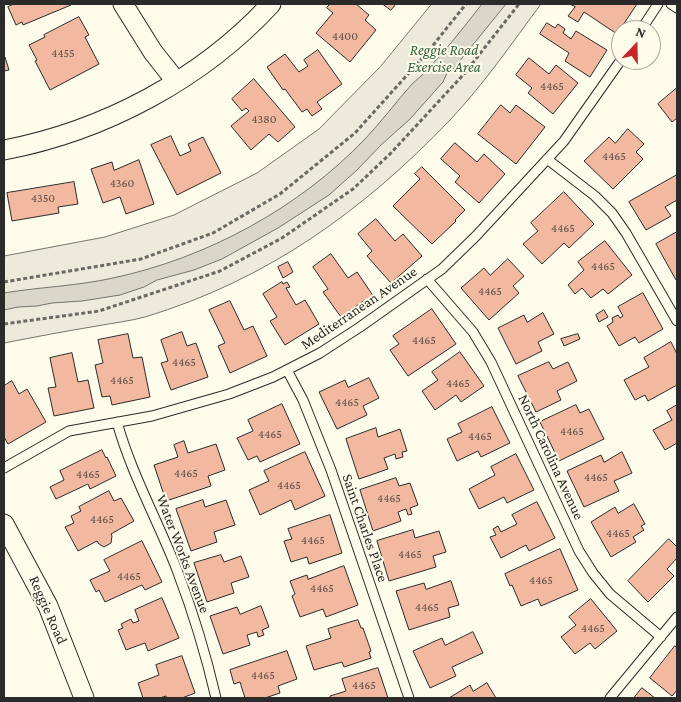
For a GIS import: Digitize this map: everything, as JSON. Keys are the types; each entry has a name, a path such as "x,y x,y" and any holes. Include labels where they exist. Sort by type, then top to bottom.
{"street":[{"path":"123,4 153,52 176,81"},
{"path":"4,150 27,146 71,132 120,113 200,66 235,38 271,4"},
{"name":"Reggie Road","path":"4,525 48,606 84,698"}],"lane":[{"path":"648,20 658,4"},
{"path":"671,4 677,8"},
{"name":"Mediterranean Avenue","path":"4,468 68,431 184,408 229,394 287,370 320,353 360,327 442,269 476,236 564,141 614,70"},
{"path":"547,159 595,196 612,213 626,233 677,321"},
{"name":"North Carolina Avenue","path":"427,280 473,332 491,362 579,551 593,573 610,594 660,637"},
{"name":"Saint Charles Place","path":"287,370 303,400 331,470 409,698"},
{"name":"Water Works Avenue","path":"117,422 124,444 177,570 195,623 216,698"},
{"path":"610,698 677,617"}],"path":[{"path":"4,282 141,259 212,233 280,194 355,132 426,54 466,4"},
{"path":"4,324 99,311 220,271 282,238 353,189 390,154 464,74 519,4"}],"green space":[{"name":"Reggie Road Exercise Area","path":"432,4 541,4 486,78 450,120 383,184 347,213 311,239 272,262 190,302 145,317 4,343 4,256 105,237 174,215 257,173 319,129 380,67"}],"shaded area":[{"path":"482,4 506,4 454,68 447,73 443,82 410,119 329,195 278,228 222,259 194,270 157,280 144,287 120,295 4,310 4,293 99,281 148,269 183,258 217,243 281,208 339,164 365,139 412,84 441,55"}],"building":[{"path":"14,4 71,5 23,25 22,22 16,25 8,7"},
{"path":"330,4 356,4 369,15 365,20 376,30 350,62 316,33 333,13 327,8"},
{"path":"383,4 396,4 391,10"},
{"path":"570,4 637,4 626,20 611,20 611,30 584,12 578,22 568,16 575,7"},
{"path":"79,17 89,35 85,37 99,64 50,90 29,45"},
{"path":"547,23 555,28 558,24 565,29 563,33 571,39 576,31 607,50 590,77 565,61 569,53 540,34"},
{"path":"318,50 342,84 317,102 322,109 312,116 307,109 302,112 267,67 285,54 299,72 308,66 304,60"},
{"path":"4,57 9,70 4,71"},
{"path":"529,58 549,74 556,65 578,83 553,114 528,93 532,88 516,75"},
{"path":"254,79 295,127 278,142 269,134 251,150 231,126 249,111 246,108 242,111 232,99"},
{"path":"677,88 677,118 672,122 658,104"},
{"path":"501,105 510,113 516,105 545,127 516,164 478,134"},
{"path":"628,129 644,144 636,152 643,159 613,189 584,161 609,137 615,143"},
{"path":"171,136 180,156 191,151 188,144 203,137 221,173 177,195 151,145"},
{"path":"455,143 477,162 484,154 505,174 479,203 455,182 460,176 441,159"},
{"path":"139,160 154,204 126,214 120,197 103,203 91,169 112,162 114,170"},
{"path":"422,167 465,210 432,244 393,206 420,179 415,174"},
{"path":"677,175 677,200 665,207 671,216 646,230 629,202"},
{"path":"74,182 78,204 58,207 59,213 12,221 7,193"},
{"path":"564,192 594,224 569,248 564,243 542,264 523,244 538,231 531,223"},
{"path":"376,219 395,241 403,234 422,256 391,283 367,256 372,251 358,234"},
{"path":"677,232 677,279 676,280 656,244"},
{"path":"605,241 632,275 608,294 603,289 591,298 582,288 575,294 568,285 584,270 578,262"},
{"path":"331,254 348,278 357,272 376,300 369,305 365,300 341,317 323,292 328,289 313,267"},
{"path":"508,259 524,276 513,286 519,293 489,320 461,288 484,268 490,275"},
{"path":"288,262 293,272 283,278 278,267"},
{"path":"282,282 283,284 287,282 290,287 286,288 296,305 305,300 319,324 285,345 270,321 277,317 263,294"},
{"path":"643,293 663,329 639,343 635,337 619,346 607,326 613,322 612,318 618,315 620,318 623,316 618,307"},
{"path":"230,301 244,330 253,326 267,356 230,373 218,346 225,343 209,310"},
{"path":"432,309 456,344 408,376 390,350 399,344 393,336"},
{"path":"604,310 608,317 599,322 596,315"},
{"path":"543,313 554,334 538,342 542,351 516,364 498,328 524,315 527,322"},
{"path":"182,332 187,346 196,343 208,377 171,390 161,363 168,361 161,340"},
{"path":"128,334 133,358 142,357 150,397 112,405 110,396 102,397 95,365 103,363 98,340"},
{"path":"578,334 580,339 564,346 561,339"},
{"path":"671,342 677,354 677,385 648,401 645,395 635,400 624,380 649,367 644,358"},
{"path":"460,352 484,386 461,402 456,395 435,410 422,391 438,380 432,372"},
{"path":"72,353 78,382 88,380 94,408 54,416 48,388 56,387 50,358"},
{"path":"549,362 553,369 568,362 577,381 557,391 561,400 536,412 518,376"},
{"path":"369,378 379,398 363,406 367,415 337,429 319,392 345,380 348,387"},
{"path":"12,381 19,394 27,389 46,422 8,444 4,437 4,386"},
{"path":"282,404 300,444 260,462 257,456 248,460 237,438 253,431 248,420"},
{"path":"576,405 580,413 589,409 604,439 559,461 540,422"},
{"path":"677,405 677,443 665,450 653,430 672,420 667,411"},
{"path":"492,407 510,443 481,457 478,451 457,461 447,439 462,432 458,424"},
{"path":"376,428 378,437 400,429 407,451 402,452 403,457 396,459 395,454 384,458 388,469 359,479 346,439"},
{"path":"184,441 188,453 216,444 225,470 208,476 211,486 166,501 154,465 178,457 174,445"},
{"path":"102,450 116,476 90,489 88,484 56,499 50,487 64,480 60,471"},
{"path":"305,452 325,496 295,510 291,500 260,515 249,490 269,481 264,471"},
{"path":"622,452 632,473 614,481 619,491 584,507 567,471 601,455 604,462"},
{"path":"516,454 534,490 507,503 504,497 479,509 469,489 495,475 491,467"},
{"path":"396,478 399,486 410,483 418,505 410,508 412,514 408,515 406,509 398,512 401,521 373,531 360,490"},
{"path":"109,491 114,501 121,498 134,521 111,534 111,543 104,547 97,541 78,551 65,527 74,523 71,516 81,511 79,507"},
{"path":"203,500 205,507 226,500 235,525 214,532 217,542 191,551 176,509"},
{"path":"537,502 555,538 529,551 526,545 501,558 490,537 496,535 493,529 498,526 501,532 517,524 512,515"},
{"path":"634,504 645,524 641,526 644,530 633,537 636,542 611,557 591,522 615,507 618,513"},
{"path":"330,515 342,553 309,564 307,557 291,562 284,541 292,539 288,529"},
{"path":"413,530 415,538 439,531 446,552 433,556 436,567 389,581 377,541"},
{"path":"669,539 677,547 677,558 667,569 674,576 648,602 628,581"},
{"path":"142,541 162,582 145,590 142,585 105,602 99,590 96,592 90,580 110,571 104,560"},
{"path":"560,549 578,590 541,606 538,599 521,606 505,574"},
{"path":"221,555 224,562 241,556 249,577 231,583 234,593 207,602 194,563"},
{"path":"344,566 358,605 326,617 323,609 300,617 292,596 295,594 290,581 307,575 308,579"},
{"path":"451,581 459,605 448,608 450,617 409,630 396,591 424,583 426,589"},
{"path":"162,598 179,638 148,651 145,643 126,650 118,630 123,628 121,624 131,619 133,623 139,621 135,610"},
{"path":"591,599 617,631 595,649 590,643 575,654 561,637 576,625 569,617"},
{"path":"261,606 269,627 262,630 264,635 258,637 257,632 247,635 250,645 223,654 210,616 237,607 240,614"},
{"path":"358,620 361,628 363,628 371,651 369,652 371,658 344,667 342,662 314,670 306,646 331,638 328,629"},
{"path":"473,632 483,653 452,667 456,676 430,688 413,651 442,638 445,645"},
{"path":"675,646 677,648 677,690 672,696 650,678"},
{"path":"287,651 297,679 278,686 280,693 265,698 245,698 240,682 234,684 230,670"},
{"path":"182,656 195,693 182,698 167,698 166,696 143,698 138,683 159,675 156,665"},
{"path":"378,668 388,698 330,698 330,696 346,691 342,679"},
{"path":"487,683 496,698 449,698 470,685 473,691"},
{"path":"642,688 655,698 634,698"}]}
